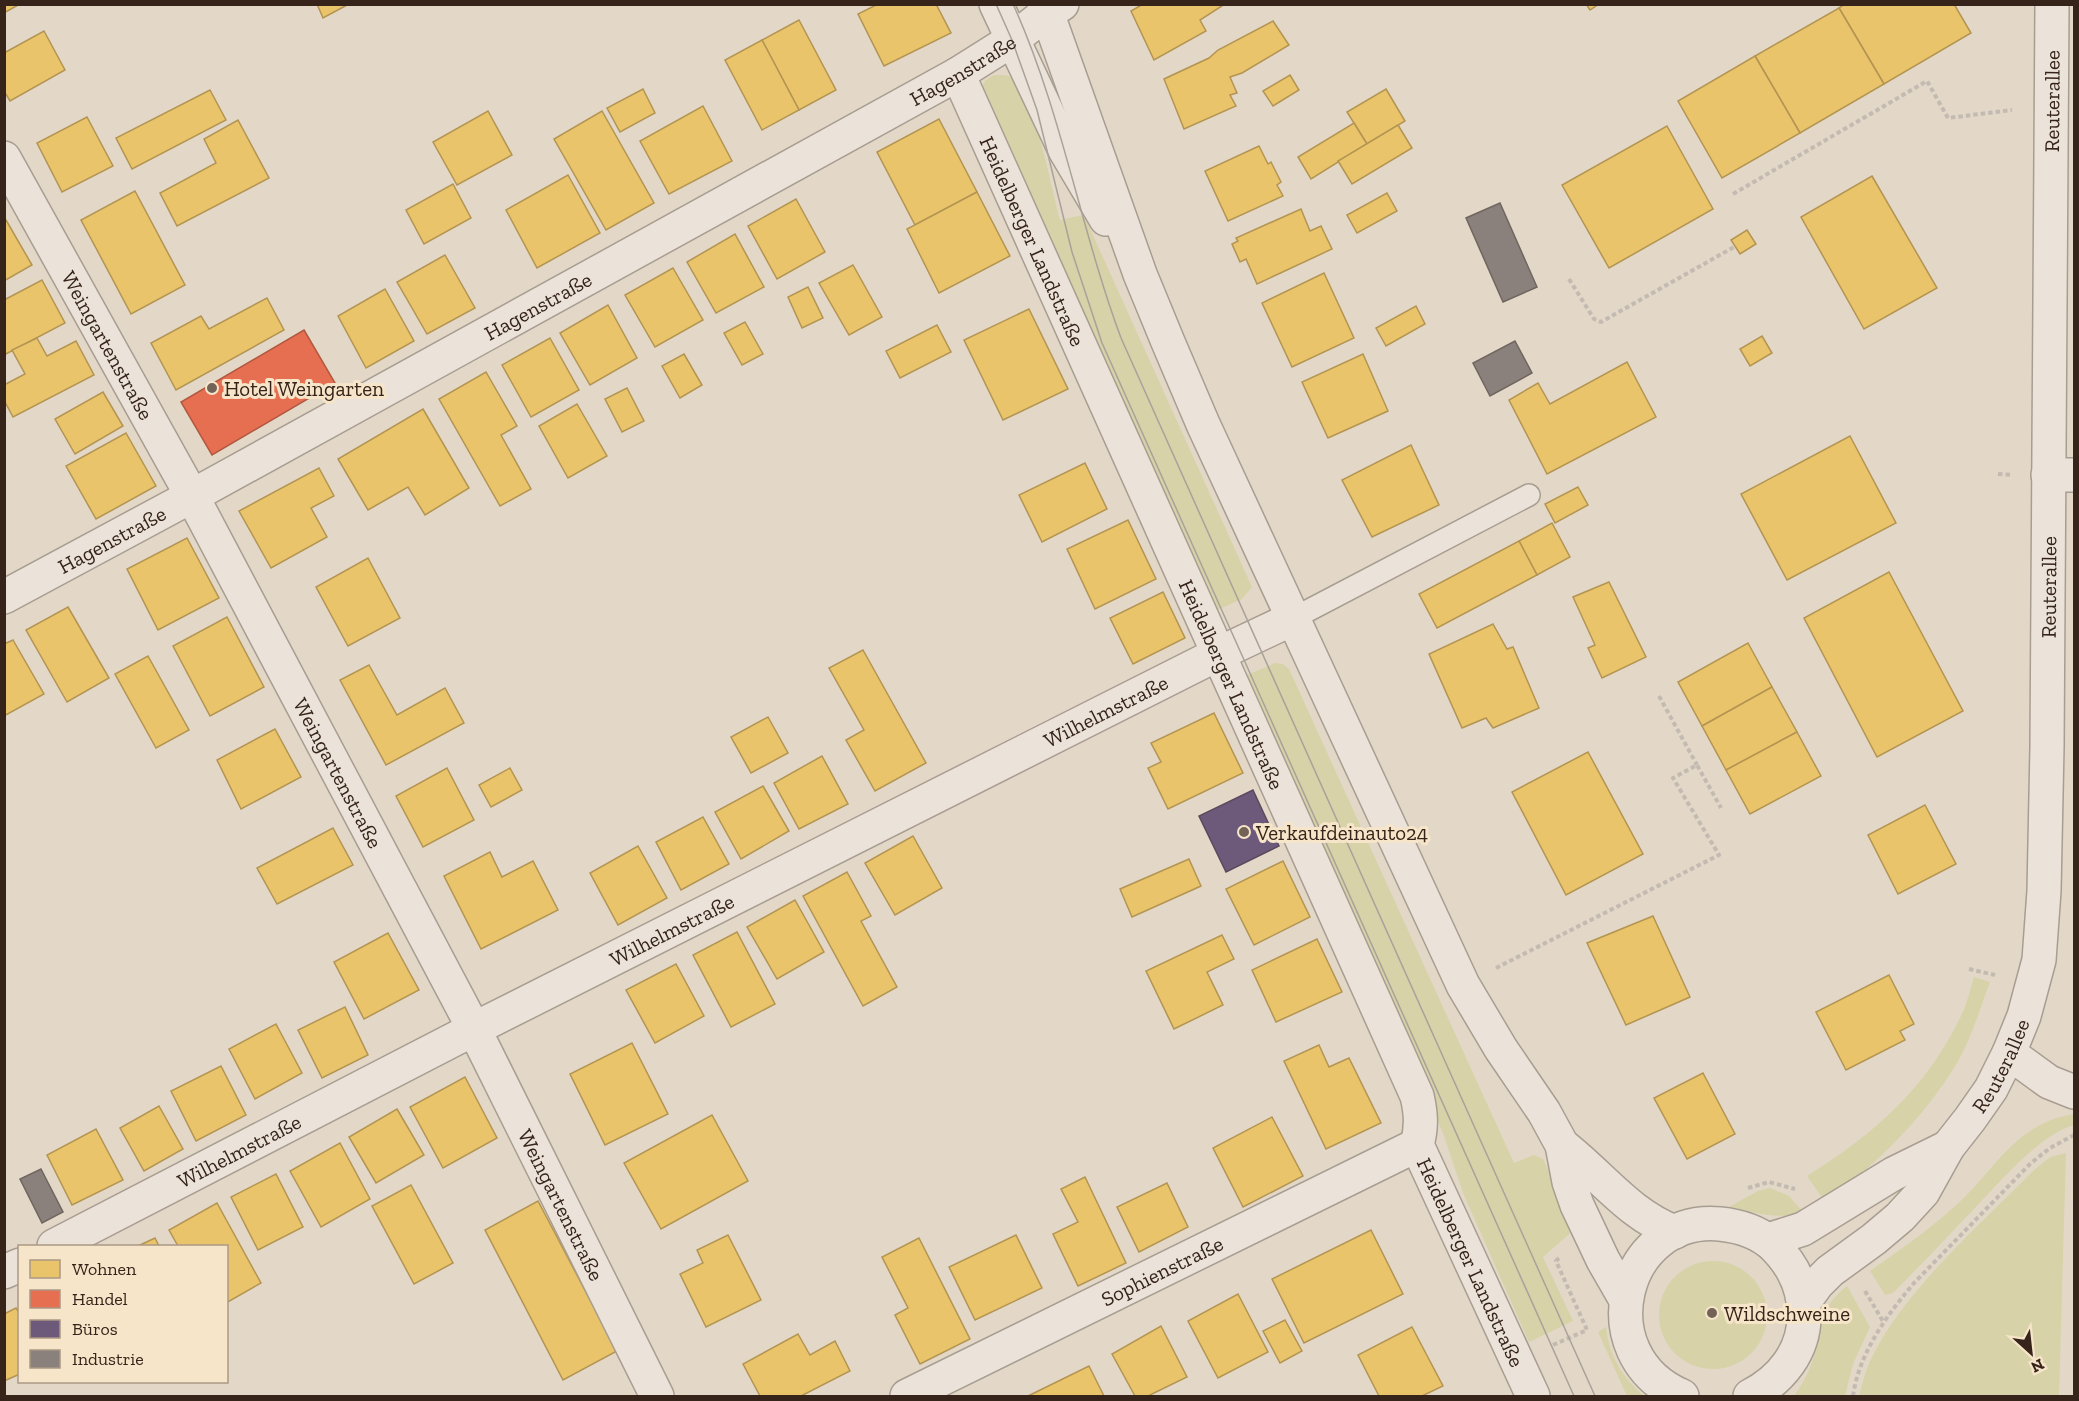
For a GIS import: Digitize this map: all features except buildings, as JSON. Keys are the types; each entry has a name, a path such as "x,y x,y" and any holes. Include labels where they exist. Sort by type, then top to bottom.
{"street":[{"path":"996,4 1065,150 1140,274"},
{"name":"Reuterallee","path":"1804,1302 1830,1271 1900,1217 1923,1192 1948,1147 1991,1089 2009,1053 2024,1016 2039,960 2042,934 2047,747 2061,475 2052,104 2052,4"},
{"path":"1051,7 1140,274 1203,424 1464,984 1481,1017 1544,1112 1562,1145 1569,1182 1577,1205 1626,1300"},
{"name":"Hagenstraße","path":"4,597 192,496 958,74 1012,40 1051,7"},
{"name":"Heidelberger Landstraße","path":"958,74 1416,1096 1421,1114 1421,1131 1417,1145 1533,1396"},
{"name":"Weingartenstraße","path":"4,158 192,496 474,1029 657,1396"},
{"name":"Wilhelmstraße","path":"56,1245 474,1029 1218,654 1294,618"},
{"path":"2009,1053 2049,1082 2074,1092"},
{"name":"Sophienstraße","path":"907,1396 1417,1145"},
{"path":"1562,1145 1586,1162 1644,1217 1656,1225 1676,1232"},
{"name":"Reuterallee","path":"1768,1240 1803,1229 1893,1174 1948,1147"},
{"path":"1682,1396 1668,1390 1647,1374 1633,1352 1625,1326 1626,1300 1631,1280 1641,1262 1655,1246 1676,1232 1711,1223 1750,1230 1768,1240 1785,1257 1798,1279 1804,1302 1804,1327 1797,1349 1785,1370 1761,1393"},
{"path":"4,1272 18,1266"}],"lane":[{"path":"1294,618 1530,495"}],"path":[{"path":"1733,194 1927,81 1948,118 2052,104"},
{"path":"1569,279 1594,319 1601,322 1734,247"},
{"path":"1659,696 1721,808"},
{"path":"1464,984 1719,855 1673,778 1697,765"},
{"path":"1853,1396 1859,1371 1870,1345 1914,1283 2031,1163 2050,1148 2074,1136"},
{"path":"1516,1361 1587,1330 1556,1261 1564,1254"},
{"path":"1863,1288 1884,1323"}],"shaded area":[{"path":"994,75 1011,77 1020,87 1035,122 1060,220 1083,215 1087,222 1252,587 1242,599 1215,611 981,87"},
{"path":"1275,663 1283,664 1289,669 1514,1163 1534,1155 1543,1159 1576,1228 1543,1257 1573,1321 1529,1342 1463,1193 1430,1103 1245,676"},
{"path":"1974,977 1990,982 1967,1044 1944,1083 1914,1122 1881,1156 1825,1202 1807,1176 1854,1144 1896,1108 1915,1088 1947,1042 1967,1002"},
{"path":"2074,1114 2074,1125 2047,1138 2020,1161 1893,1293 1885,1295 1870,1271 1944,1216 1969,1193 2020,1138 2053,1119"},
{"path":"2066,1153 2059,1396 1859,1396 1868,1365 1902,1309 1922,1284 2034,1170 2050,1157"},
{"path":"1770,1188 1789,1196 1803,1212 1775,1216 1729,1207 1758,1191"},
{"path":"1713,1261 1734,1265 1751,1277 1763,1294 1767,1315 1763,1336 1751,1353 1734,1365 1713,1369 1692,1365 1675,1353 1663,1336 1659,1315 1663,1294 1675,1277 1692,1265"},
{"path":"1847,1286 1870,1327 1853,1364 1845,1396 1794,1396 1810,1366 1829,1304"},
{"path":"1606,1327 1610,1347 1618,1365 1629,1381 1644,1396 1627,1396 1598,1332"}],"tram line":[{"path":"996,4 1012,40 1037,110 1072,252 1102,343 1574,1396"},
{"path":"1013,4 1045,86 1094,255 1121,338 1595,1396"}],"place":[{"name":"Hotel Weingarten","path":"212,388"},
{"name":"Verkaufdeinauto24","path":"1244,832"},
{"name":"Wildschweine","path":"1712,1313"}]}
